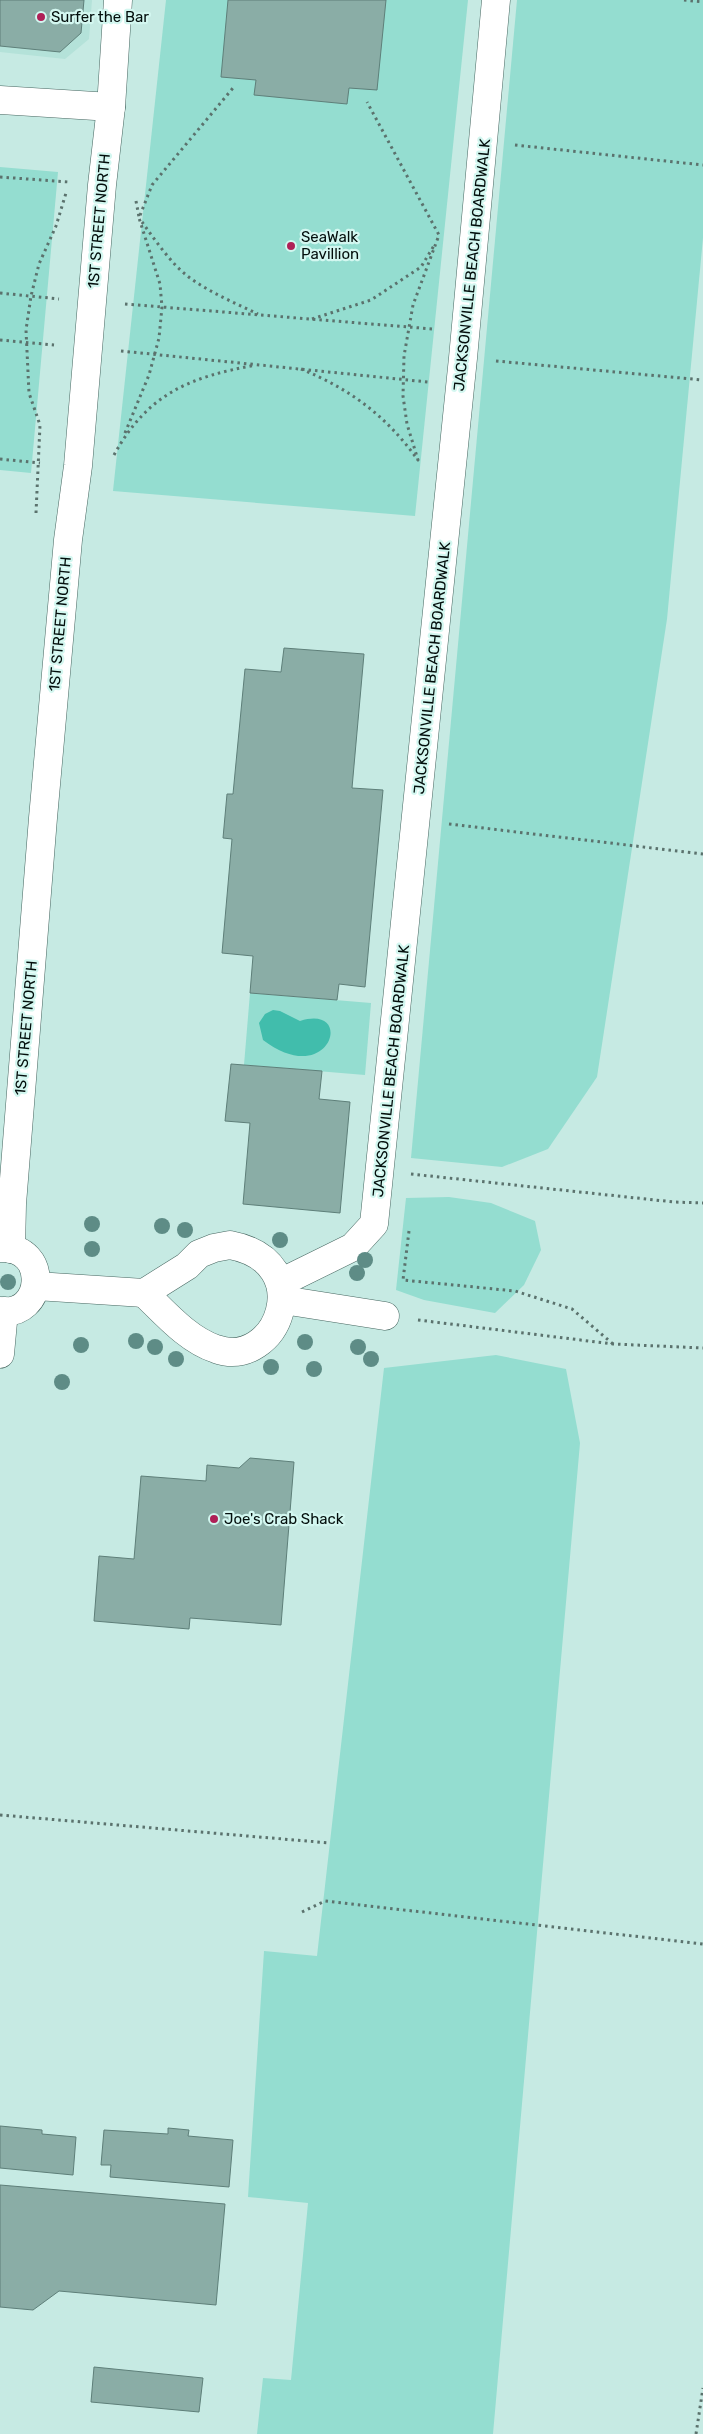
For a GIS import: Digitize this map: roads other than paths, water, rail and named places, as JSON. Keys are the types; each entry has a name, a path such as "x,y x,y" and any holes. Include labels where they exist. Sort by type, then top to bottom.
{"street":[{"name":"1ST STREET NORTH","path":"6,1249 12,1204 42,818 68,540 78,466 102,185 111,107 118,0"},
{"name":"JACKSONVILLE BEACH BOARDWALK","path":"281,1291 353,1247 374,1224 464,345 496,0"},
{"path":"0,100 111,107"},
{"path":"36,1286 144,1293 187,1266 199,1254 214,1248 230,1245 247,1248 261,1256 273,1268 281,1291 279,1318 269,1334 254,1345 237,1351 218,1350 201,1343 144,1293"},
{"path":"0,1354 2,1311 15,1310 24,1304 36,1286 35,1270 30,1260 22,1253 6,1249"},
{"path":"281,1291 385,1316"}],"place":[{"name":"Surfer the Bar","path":"41,17"},
{"name":"SeaWalk Pavillion","path":"291,246"},
{"name":"Joe's Crab Shack","path":"214,1519"}]}
